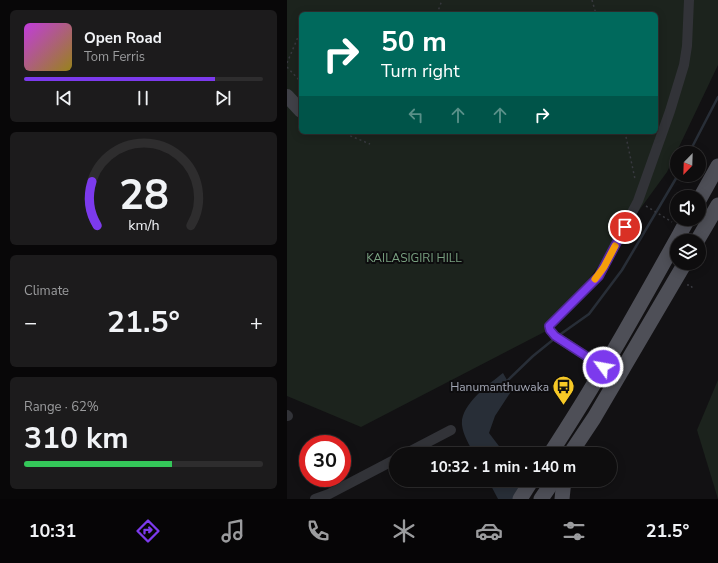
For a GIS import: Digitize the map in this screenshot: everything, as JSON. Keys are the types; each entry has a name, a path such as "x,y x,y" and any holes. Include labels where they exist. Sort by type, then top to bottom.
{"main road":[{"path":"705,190 718,166"},
{"path":"701,234 718,205"},
{"path":"554,447 568,427 684,226"},
{"path":"574,447 681,270"},
{"path":"541,499 549,487"},
{"path":"562,499 563,487"}],"street":[{"path":"603,367 555,336 550,330 549,326 599,276 638,201 670,111 684,65 687,46 689,0"},
{"path":"287,96 299,109"},
{"path":"418,447 451,430"},
{"path":"315,499 329,494 389,463"}],"path":[{"path":"438,12 442,0"},
{"path":"592,0 595,12"},
{"path":"287,63 299,35"},
{"path":"287,67 299,80"},
{"path":"346,134 370,144"},
{"path":"625,134 634,170 638,201"},
{"path":"652,210 670,218"}],"green space":[{"name":"KAILASIGIRI HILL","path":"287,0 718,0 718,65 679,146 670,146 670,166 667,172 554,327 361,427 287,396"},
{"path":"718,380 718,499 697,430"}],"shaded area":[{"path":"503,373 514,387 495,416 489,433 500,447 470,447 462,425 463,417 470,403 490,383"},
{"path":"492,487 523,487 527,499 498,499"}],"waterway":[{"path":"693,146 718,97"},
{"path":"558,336 589,314 622,270 674,182"},
{"path":"506,382 533,356 554,339"}],"slow traffic":[{"path":"595,279 599,276 615,246"}],"place":[{"name":"Hanumanthuwaka","path":"564,406"}],"route":[{"path":"603,367 555,336 550,330 549,326 599,276 625,227"}]}
